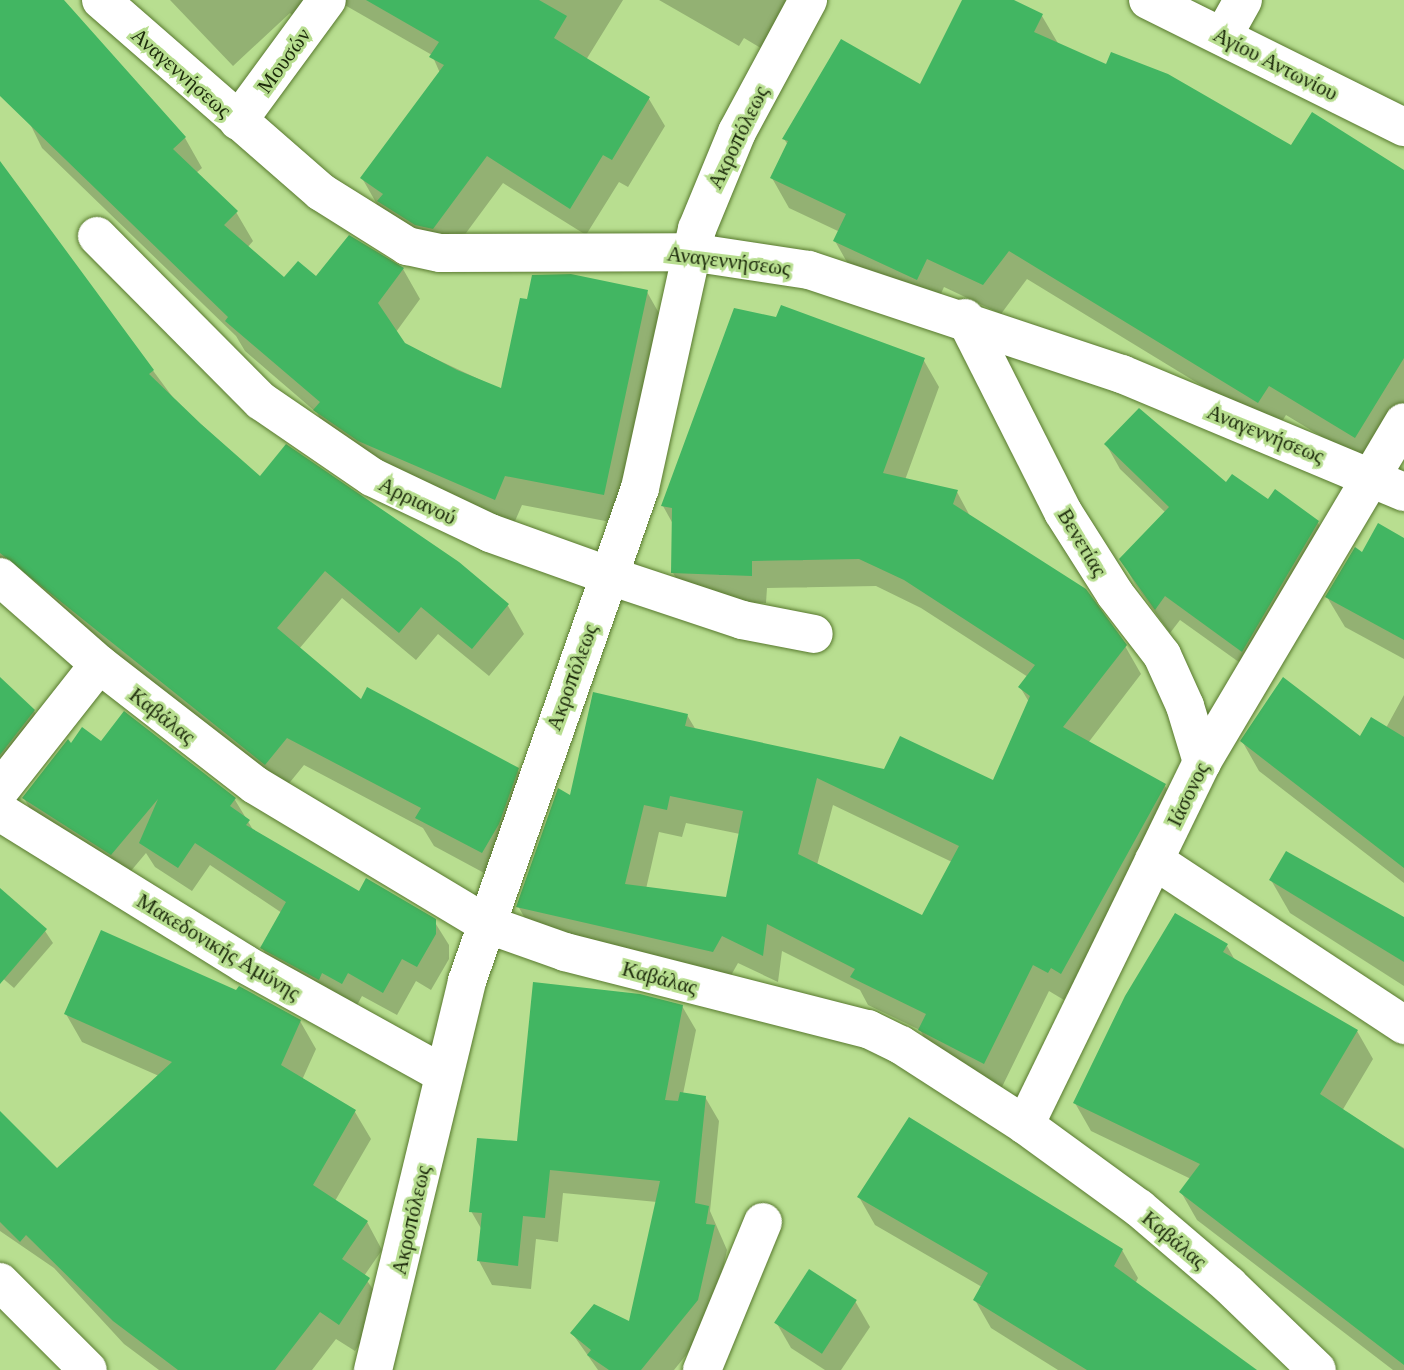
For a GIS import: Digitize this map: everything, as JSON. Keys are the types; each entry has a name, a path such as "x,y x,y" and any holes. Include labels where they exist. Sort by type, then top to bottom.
{"street":[{"name":"Αναγεννήσεως","path":"100,0 340,207 407,246 440,253 690,252 809,270 965,318 1122,374 1387,484"},
{"name":"Μουσών","path":"238,121 327,0"},
{"name":"Ακροπόλεως","path":"373,1370 442,1073 486,924 610,576 650,447 690,252 705,205 737,132 808,0"},
{"name":"Αγίου Αντωνίου","path":"1148,0 1404,127"},
{"path":"1223,36 1243,0"},
{"name":"Αρριανού","path":"96,236 261,401 314,441 418,502 610,576 742,620 814,634"},
{"name":"Βενετίας","path":"965,318 1063,512 1115,594 1163,655 1185,706 1202,762"},
{"name":"Ιάσονος","path":"1025,1125 1202,762 1387,484 1404,422"},
{"name":"Καβάλας","path":"0,577 99,664 255,785 486,924 565,952 868,1029 1025,1125 1180,1242 1317,1370"},
{"path":"0,790 99,664"},
{"name":"Μακεδονικής Αμύνης","path":"0,812 244,964 442,1073"},
{"path":"1154,860 1404,1025"},
{"path":"702,1370 763,1222"},
{"path":"0,1282 88,1370"}],"building":[{"path":"0,0 64,0 186,137 173,149 238,211 224,225 284,277 298,261 316,276 349,235 404,268 378,303 405,343 457,370 501,388 520,298 527,299 532,275 571,274 648,290 604,495 505,476 495,500 358,441 313,410 320,402 225,321 228,317 0,96"},
{"path":"366,0 539,0 567,16 554,38 650,97 612,160 603,155 570,209 487,156 433,229 415,225 377,201 383,194 360,178 444,65 429,57 439,42"},
{"path":"962,0 1014,0 1043,14 1034,32 1106,64 1111,52 1168,74 1291,145 1312,112 1404,170 1404,358 1355,438 1269,386 1258,403 1009,251 983,285 927,259 917,280 833,241 846,214 770,178 788,141 782,139 841,39 920,84"},
{"path":"0,161 154,370 149,374 260,476 286,444 459,562 509,604 472,649 421,607 399,633 325,571 277,628 361,699 367,687 519,768 499,824 482,853 415,818 421,808 287,738 265,765 0,553"},
{"path":"781,305 925,358 883,473 958,490 953,504 1086,589 1127,645 1063,727 1166,784 1061,974 1051,968 1048,973 1033,965 984,1064 918,1030 926,1014 850,977 855,969 767,924 763,956 722,936 713,952 516,907 558,788 570,795 593,692 688,714 685,726 884,769 900,736 993,780 1030,696 1018,687 1035,665 904,580 859,559 752,561 752,576 671,573 672,508 661,506 734,308 776,317","holes":["817,778 959,846 922,915 798,854","670,796 743,811 726,897 625,884 644,805 667,810"]},
{"path":"1139,408 1226,482 1232,474 1268,499 1275,489 1319,521 1242,652 1165,596 1155,610 1119,559 1169,507 1104,444"},
{"path":"1378,523 1404,538 1404,640 1325,597 1355,547 1362,552"},
{"path":"0,677 35,710 0,755"},
{"path":"1283,677 1360,736 1371,717 1404,737 1404,868 1240,741"},
{"path":"124,711 236,798 230,806 250,820 246,825 359,891 366,878 436,919 436,934 417,967 402,959 383,993 348,973 342,984 322,973 319,980 260,948 286,902 195,843 178,868 139,843 158,799 111,855 22,798 68,739 71,743 82,727 101,741"},
{"path":"1286,851 1404,917 1404,962 1269,880"},
{"path":"0,888 47,929 0,984"},
{"path":"1175,913 1228,944 1223,952 1358,1030 1320,1094 1404,1149 1404,1365 1179,1192 1200,1164 1073,1103 1125,996"},
{"path":"101,930 236,990 239,986 301,1020 281,1065 356,1110 313,1185 368,1221 342,1259 370,1278 339,1325 320,1312 275,1370 178,1370 113,1321 26,1235 20,1242 0,1222 0,1111 57,1168 172,1062 64,1014"},
{"path":"533,982 640,994 683,1005 665,1100 678,1101 680,1092 706,1096 695,1203 709,1206 706,1224 715,1225 698,1300 641,1370 609,1370 587,1355 591,1350 570,1333 594,1304 629,1321 660,1181 550,1170 545,1218 523,1216 518,1266 477,1261 482,1213 469,1212 477,1138 517,1141"},
{"path":"909,1117 1123,1249 1114,1266 1257,1370 1087,1370 973,1300 988,1273 857,1197"},
{"path":"809,1269 857,1300 822,1354 774,1323"}]}
